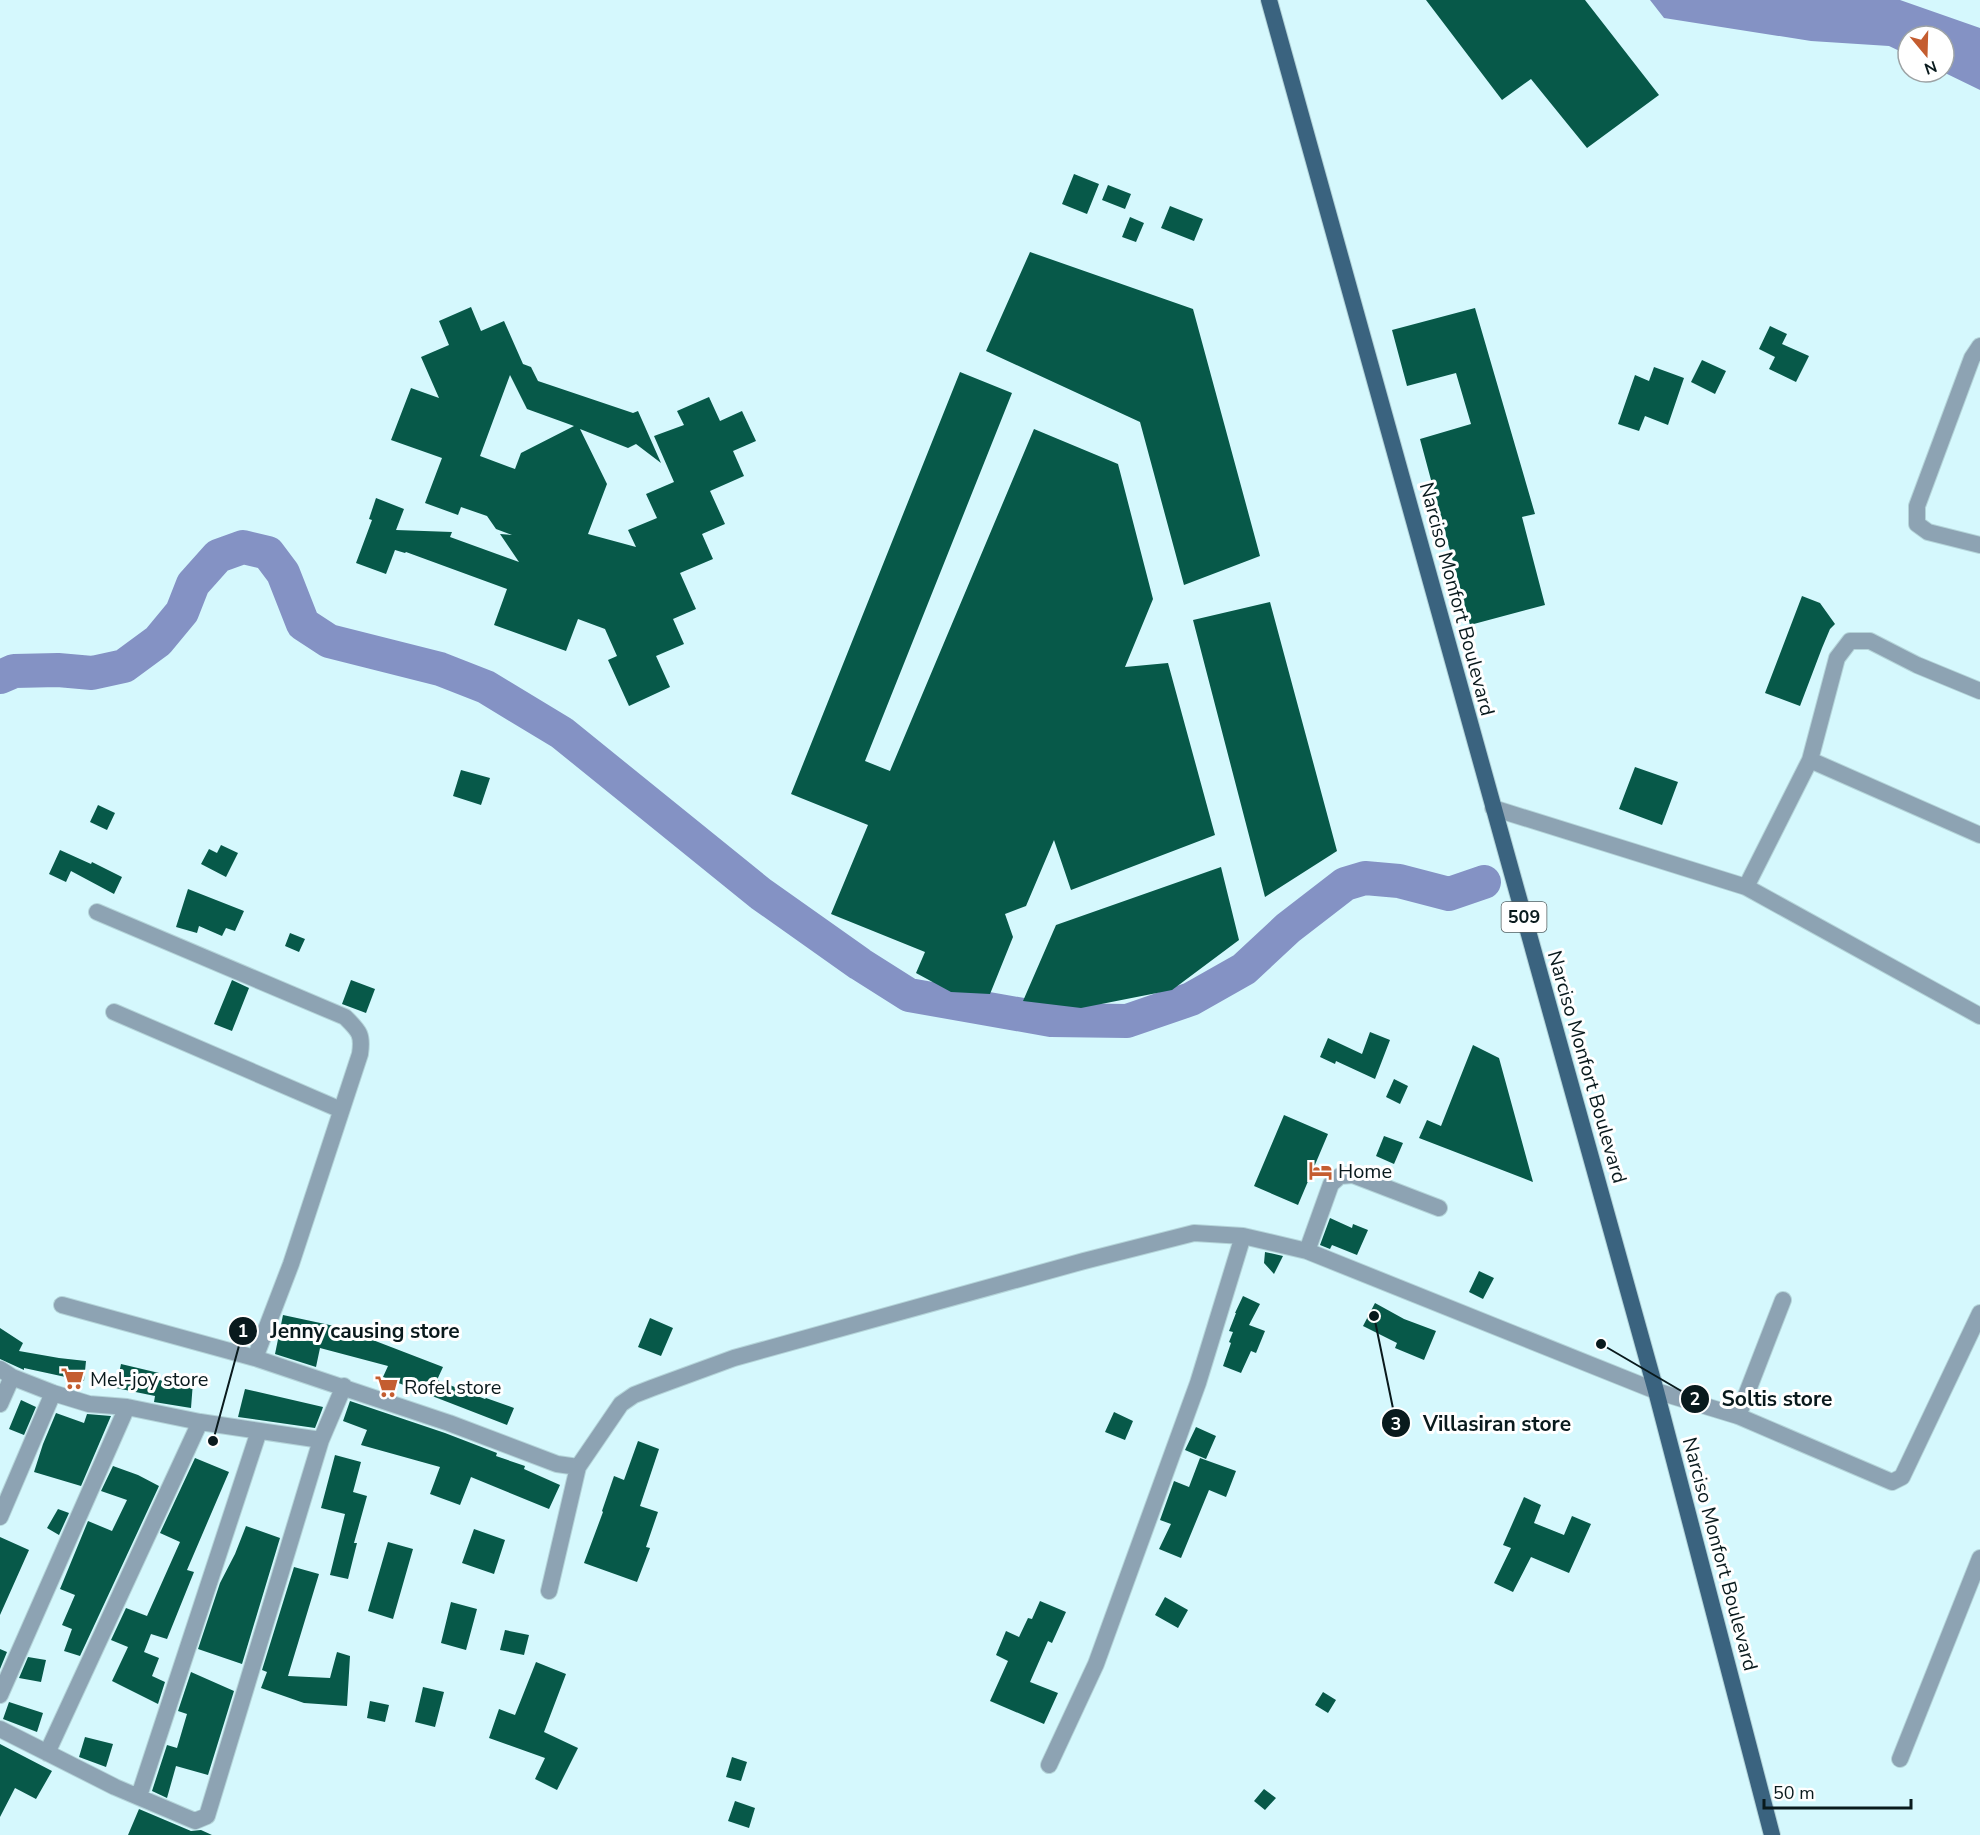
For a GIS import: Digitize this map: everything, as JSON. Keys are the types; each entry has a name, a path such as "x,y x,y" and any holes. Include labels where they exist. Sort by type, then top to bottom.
{"main road":[{"name":"Narciso Monfort Boulevard","path":"1269,0 1656,1391 1772,1835"}],"street":[{"path":"1980,346 1972,358 1917,506 1917,524 1928,532 1980,545"},
{"path":"1746,887 1810,760 1837,658 1850,641 1870,641 1917,665 1980,691"},
{"path":"1810,760 1980,835"},
{"path":"1493,808 1746,887 1980,1016"},
{"path":"97,912 345,1017 358,1030 362,1040 360,1054 291,1264 255,1358"},
{"path":"114,1012 341,1110"},
{"path":"1307,1251 1331,1184 1340,1176 1353,1175 1439,1208"},
{"path":"549,1591 578,1467 621,1404 634,1395 734,1358 1084,1261 1194,1233 1243,1236 1307,1251 1656,1391 1738,1416 1892,1482 1902,1477 1980,1313"},
{"path":"1049,1765 1096,1664 1198,1383 1243,1236"},
{"path":"1738,1416 1783,1300"},
{"path":"62,1305 255,1358 344,1386 556,1464 578,1467"},
{"path":"0,1404 6,1373 53,1393 89,1404 127,1407 200,1422 321,1440"},
{"path":"0,1729 116,1787 195,1821 207,1816 321,1440 344,1386"},
{"path":"0,1517 53,1393"},
{"path":"0,1695 127,1407"},
{"path":"46,1753 200,1422"},
{"path":"139,1796 259,1431"},
{"path":"1900,1760 1980,1558"}],"water":[{"path":"1650,0 1900,0 1980,28 1980,90 1956,78 1956,24 1896,24 1896,49 1889,46 1811,41 1664,18"}],"building":[{"path":"1426,0 1585,0 1659,95 1587,148 1531,79 1502,100"},
{"path":"1074,174 1099,184 1087,214 1062,204"},
{"path":"1108,185 1131,194 1125,209 1102,200"},
{"path":"1170,206 1203,219 1194,241 1161,228"},
{"path":"1130,217 1144,223 1136,242 1122,237"},
{"path":"1030,252 1193,309 1260,556 1184,585 1140,422 986,351"},
{"path":"471,307 481,331 504,321 523,364 531,367 538,381 633,413 638,411 661,463 636,444 628,448 580,429 607,484 588,534 636,547 628,530 657,518 646,494 674,482 654,436 684,425 677,411 709,397 720,421 742,411 756,441 733,451 744,476 710,491 725,524 702,534 713,559 680,573 696,609 673,619 684,644 656,656 670,687 629,706 608,660 617,656 605,629 578,619 566,651 494,625 507,589 395,550 386,574 356,563 372,520 369,519 376,498 404,509 396,530 452,532 450,537 519,562 500,534 512,535 496,529 487,516 461,507 458,515 425,503 442,458 391,440 411,388 439,398 421,357 449,345 439,321","holes":["510,375 527,409 574,426 521,453 515,469 480,456"]},
{"path":"1475,308 1535,514 1522,517 1545,605 1470,625 1420,439 1471,424 1456,373 1407,386 1392,330"},
{"path":"1770,326 1787,334 1782,344 1809,356 1796,382 1769,369 1775,357 1759,349"},
{"path":"1702,360 1726,371 1715,394 1691,382"},
{"path":"1654,367 1684,378 1668,425 1645,416 1639,431 1618,424 1635,375 1649,381"},
{"path":"960,372 1012,393 865,761 890,771 1034,429 1118,464 1153,599 1125,667 1168,663 1215,835 1071,890 1054,840 1026,906 1005,914 1013,937 990,994 951,992 916,973 925,952 831,914 868,825 791,794"},
{"path":"1802,596 1820,603 1835,624 1830,629 1800,706 1765,693"},
{"path":"1270,602 1337,851 1265,897 1193,620"},
{"path":"1635,767 1678,782 1662,825 1619,809"},
{"path":"461,770 490,778 481,805 453,796"},
{"path":"98,805 115,813 107,830 90,822"},
{"path":"221,845 238,853 226,877 201,864 209,849 217,853"},
{"path":"60,850 122,877 114,894 71,871 66,882 49,874"},
{"path":"1221,867 1239,940 1172,990 1081,1008 1023,1001 1056,925"},
{"path":"188,889 244,911 235,931 226,928 222,936 199,926 197,933 176,927"},
{"path":"290,933 305,939 299,952 285,946"},
{"path":"232,980 249,988 232,1031 214,1024"},
{"path":"351,980 375,989 366,1013 342,1004"},
{"path":"1370,1032 1390,1040 1375,1079 1336,1061 1335,1064 1320,1057 1328,1038 1362,1054"},
{"path":"1473,1045 1499,1058 1533,1182 1419,1138 1427,1120 1441,1126"},
{"path":"1394,1079 1408,1086 1400,1104 1386,1097"},
{"path":"1284,1115 1328,1134 1298,1205 1254,1186"},
{"path":"1384,1136 1403,1143 1394,1164 1376,1156"},
{"path":"1330,1218 1352,1228 1353,1224 1368,1230 1357,1255 1332,1245 1330,1249 1320,1245"},
{"path":"1265,1252 1283,1256 1274,1274 1264,1263"},
{"path":"1479,1271 1494,1278 1483,1299 1469,1292"},
{"path":"1243,1296 1260,1304 1249,1325 1265,1331 1256,1353 1251,1351 1241,1373 1223,1366 1233,1332 1229,1331"},
{"path":"1375,1303 1404,1319 1436,1331 1424,1360 1395,1348 1397,1343 1363,1326"},
{"path":"283,1315 339,1327 443,1367 437,1380 514,1408 507,1425 383,1377 388,1366 320,1348 316,1367 275,1354"},
{"path":"650,1318 673,1328 661,1356 638,1347"},
{"path":"0,1328 23,1343 19,1351 86,1361 84,1381 24,1368 24,1370 0,1359"},
{"path":"121,1364 159,1373 156,1380 193,1382 191,1408 154,1402 155,1396 116,1388"},
{"path":"245,1389 323,1407 315,1428 238,1417"},
{"path":"21,1400 36,1407 24,1435 9,1429"},
{"path":"350,1401 445,1433 497,1453 496,1456 525,1466 524,1469 560,1485 549,1509 471,1477 460,1505 430,1494 440,1467 361,1445 367,1430 343,1421"},
{"path":"1114,1412 1133,1421 1125,1440 1105,1432"},
{"path":"56,1413 84,1423 87,1414 111,1416 81,1486 34,1472"},
{"path":"1196,1427 1216,1436 1206,1459 1185,1450"},
{"path":"638,1441 659,1449 640,1506 658,1512 646,1547 650,1548 637,1582 584,1563 614,1476 624,1480"},
{"path":"335,1455 361,1462 353,1492 367,1496 354,1543 357,1543 348,1579 330,1575 345,1514 321,1508"},
{"path":"195,1458 229,1472 187,1570 194,1572 167,1639 151,1634 144,1652 159,1658 152,1676 165,1682 158,1704 112,1681 128,1647 111,1640 126,1608 147,1616 180,1542 160,1533"},
{"path":"1200,1458 1236,1471 1226,1497 1209,1490 1181,1558 1159,1549 1171,1524 1160,1520 1174,1481 1189,1487"},
{"path":"113,1466 159,1486 80,1656 64,1651 72,1629 62,1625 75,1595 60,1589 88,1521 112,1531 127,1500 101,1491"},
{"path":"1524,1497 1541,1505 1534,1523 1564,1535 1572,1516 1591,1524 1569,1573 1531,1557 1513,1592 1494,1583 1511,1548 1503,1545"},
{"path":"58,1509 69,1513 59,1535 47,1528"},
{"path":"246,1526 280,1538 242,1664 198,1649 220,1583"},
{"path":"474,1529 505,1540 494,1574 462,1563"},
{"path":"0,1537 29,1550 0,1615"},
{"path":"388,1542 413,1549 393,1619 368,1611"},
{"path":"294,1567 319,1574 288,1676 330,1678 337,1652 350,1656 347,1706 304,1703 261,1688 267,1672 262,1670"},
{"path":"1165,1597 1188,1610 1178,1628 1155,1615"},
{"path":"1040,1601 1066,1612 1052,1643 1048,1641 1030,1682 1058,1693 1044,1724 990,1701 1008,1661 996,1655 1006,1631 1019,1637 1028,1618 1032,1619"},
{"path":"451,1602 477,1609 466,1650 441,1643"},
{"path":"505,1630 529,1635 524,1655 500,1650"},
{"path":"0,1649 7,1652 0,1669"},
{"path":"28,1657 46,1660 41,1682 19,1678"},
{"path":"536,1662 566,1674 544,1732 578,1748 557,1790 535,1779 545,1758 489,1738 499,1709 515,1715"},
{"path":"191,1672 234,1691 208,1775 176,1766 167,1798 152,1791 167,1745 177,1748 187,1714 178,1711"},
{"path":"423,1687 444,1692 435,1727 415,1722"},
{"path":"1323,1692 1336,1700 1328,1713 1315,1705"},
{"path":"370,1701 389,1705 385,1722 367,1718"},
{"path":"9,1702 43,1713 37,1732 3,1719"},
{"path":"85,1737 113,1744 106,1767 79,1757"},
{"path":"0,1744 52,1771 36,1799 15,1788 0,1817"},
{"path":"732,1757 747,1762 741,1781 726,1777"},
{"path":"1264,1789 1276,1798 1265,1810 1254,1801"},
{"path":"735,1801 755,1808 749,1828 728,1821"},
{"path":"139,1809 191,1831 201,1830 212,1835 128,1835"}],"waterway":[{"path":"0,677 14,671 58,670 92,673 124,666 158,641 182,612 193,584 218,556 243,547 268,553 283,573 303,624 329,641 440,669 486,687 562,733 761,894 860,964 909,995 1051,1020 1127,1021 1191,999 1244,969 1288,928 1345,884 1365,878 1399,881 1449,894 1484,882"}],"place":[{"name":"Home","path":"1320,1171"},
{"name":"Villasiran store","path":"1374,1316"},
{"name":"Soltis store","path":"1601,1344"},
{"name":"Mel-joy store","path":"72,1379"},
{"name":"Rofel store","path":"386,1387"},
{"name":"Jenny causing store","path":"213,1441"}]}
